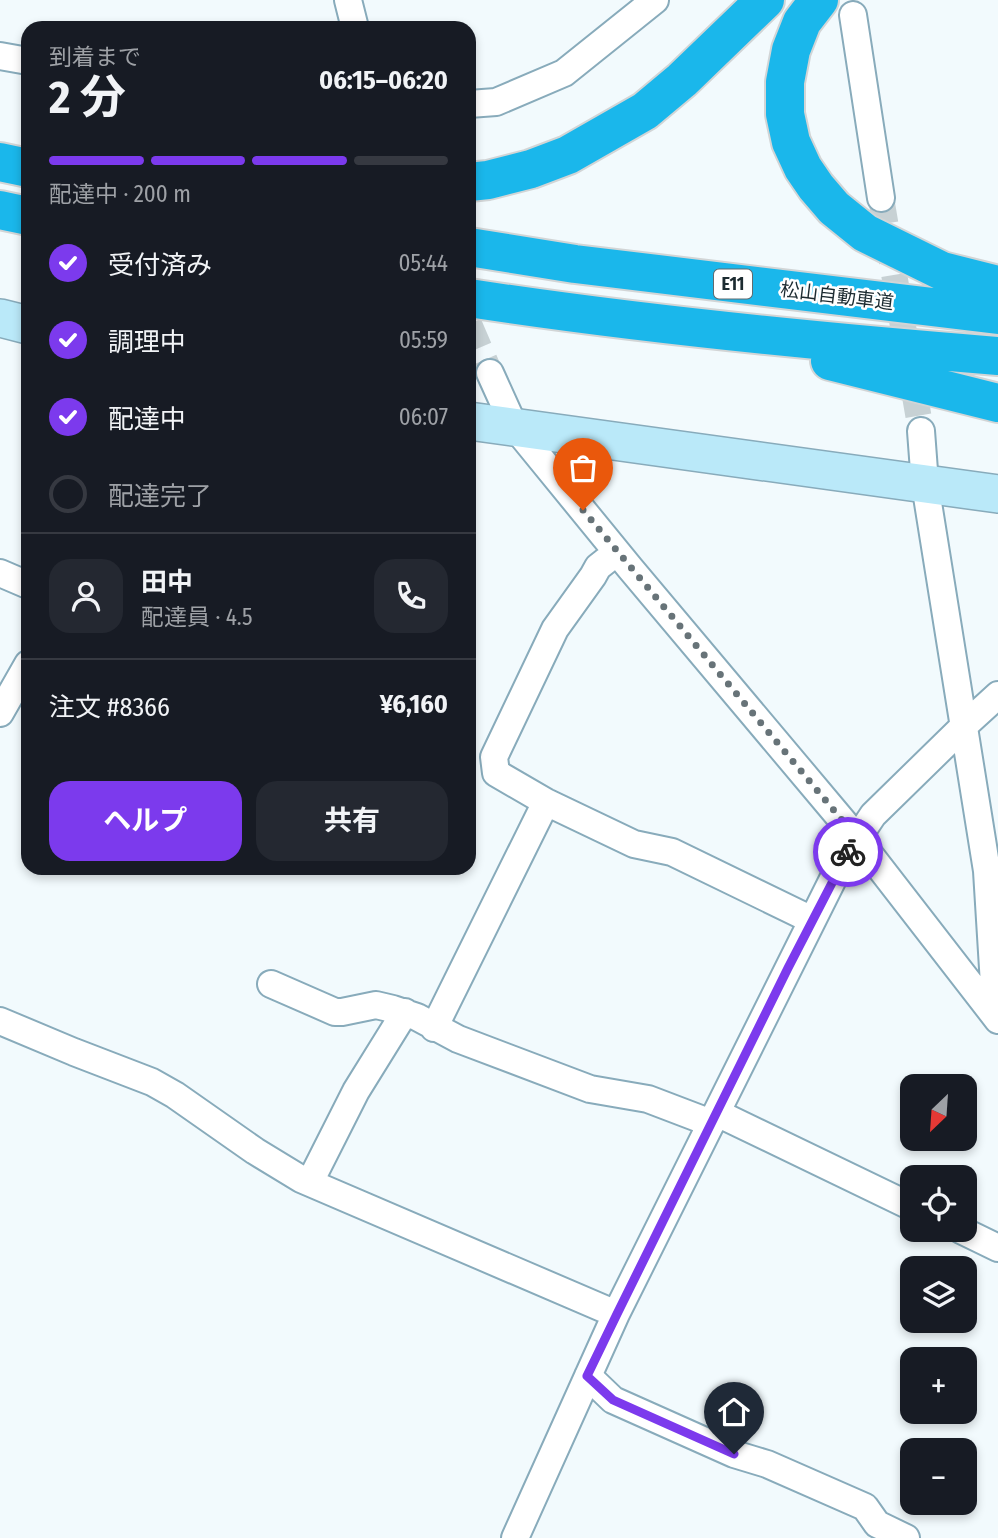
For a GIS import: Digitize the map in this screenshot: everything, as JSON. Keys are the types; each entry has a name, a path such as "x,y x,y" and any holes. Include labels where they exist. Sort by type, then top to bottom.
{"highway":[{"path":"476,181 531,169 568,155 645,111 682,80 765,0"},
{"path":"836,7 802,22 791,50 785,82 785,114 791,142 803,168 834,208 865,233 942,271 998,285"},
{"path":"0,137 21,140"},
{"path":"0,162 21,166"},
{"path":"0,210 21,214"},
{"name":"松山自動車道","path":"476,248 588,266 998,315"},
{"path":"476,299 703,330 998,356"},
{"path":"703,330 998,403"}],"street":[{"path":"348,0 353,21"},
{"path":"476,103 496,102 564,73 655,0"},
{"path":"836,7 881,198"},
{"path":"0,56 21,60"},
{"path":"0,318 21,324"},
{"path":"491,373 514,426 857,838 997,1019"},
{"path":"476,423 998,494"},
{"path":"921,431 925,484 964,726 993,877 997,1019"},
{"path":"617,552 597,567 555,629 494,757 496,773 546,802 634,844 673,852 812,920"},
{"path":"0,573 21,582"},
{"path":"0,713 21,676"},
{"path":"515,1538 587,1376 841,863 873,815 998,695"},
{"path":"434,1028 546,802"},
{"path":"271,984 335,1012 376,1005 405,1012 458,1039 590,1089 648,1099 714,1118 900,1202"},
{"path":"310,1182 356,1091 405,1012"},
{"path":"0,1021 152,1082 175,1094 255,1152 301,1179 617,1314"},
{"path":"977,1238 998,1248"},
{"path":"587,1376 613,1400 734,1454 767,1464 864,1507 877,1524 906,1538"}],"tunnel":[{"path":"881,198 921,431"},
{"path":"476,340 490,373"}],"way so far":[{"path":"583,510 857,838 848,852"}],"route":[{"path":"734,1454 613,1400 587,1376 848,852"}]}
